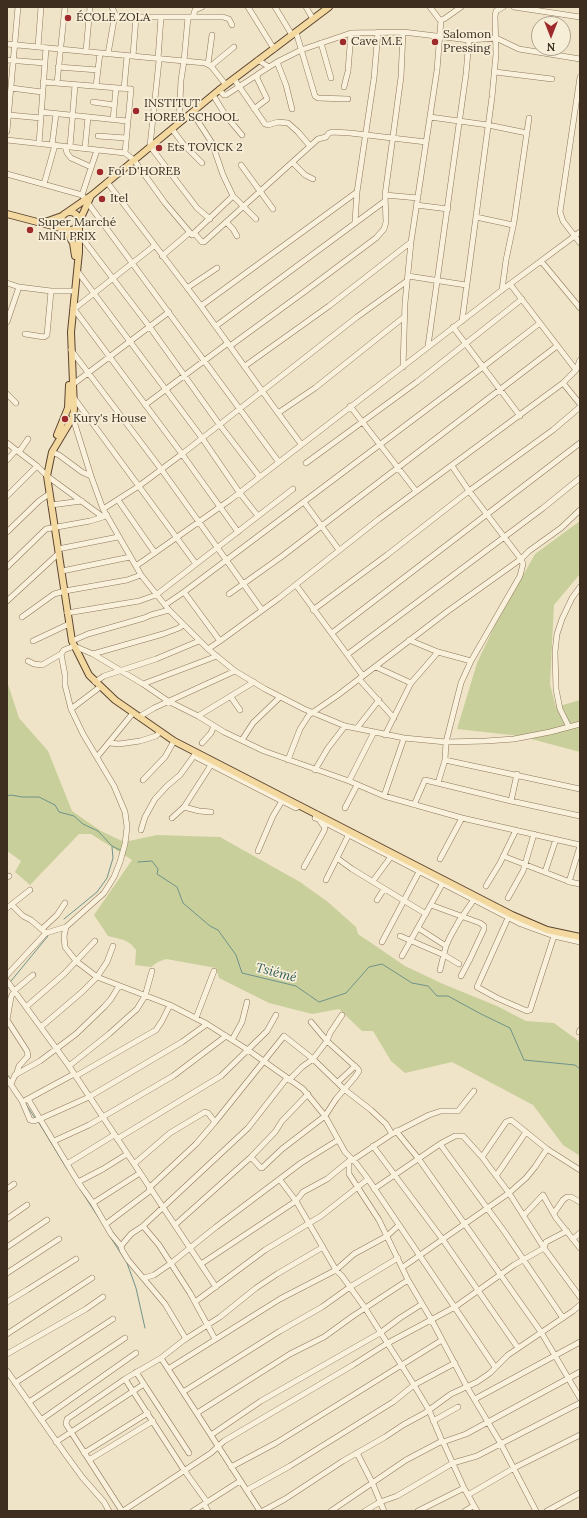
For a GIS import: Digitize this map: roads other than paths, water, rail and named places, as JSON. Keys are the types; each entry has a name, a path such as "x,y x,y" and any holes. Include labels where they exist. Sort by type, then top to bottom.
{"main road":[{"path":"53,452 73,417 70,408 68,332 75,254 73,243 61,224 64,215 92,195 219,90 329,7"},
{"path":"7,214 34,222 74,230 79,223 85,199"},
{"path":"34,222 48,221 74,213 78,217 79,223 78,272 73,309 71,349 72,385 74,398 57,436 47,476 65,590 68,624 73,644 83,666 95,682 133,713 195,754 317,814 350,834 475,897 547,930 580,937"}],"street":[{"path":"7,131 18,7"},
{"path":"38,47 41,7"},
{"path":"57,83 65,7"},
{"path":"86,52 90,7"},
{"path":"108,54 115,14 112,7"},
{"path":"179,123 181,80 190,17 195,10 202,7"},
{"path":"248,7 274,49"},
{"path":"275,7 294,34 301,50 316,98 348,99"},
{"path":"306,7 313,19"},
{"path":"430,7 441,20"},
{"path":"441,20 461,7"},
{"path":"462,321 495,72 496,11 503,7"},
{"path":"514,7 580,17"},
{"path":"115,14 118,17 226,17 232,25"},
{"path":"124,88 136,17"},
{"path":"161,17 159,61 150,146 198,208 210,219"},
{"path":"403,366 404,317 411,242 430,118 441,20"},
{"path":"355,222 357,192 374,78 378,32"},
{"path":"219,90 226,95 277,62 301,50 351,33 403,32 469,40 496,38 519,49 580,59"},
{"path":"146,405 205,360 304,292 376,238 386,226 385,198 401,77 403,32"},
{"path":"344,87 348,71 351,33"},
{"path":"212,35 210,65 226,85"},
{"path":"428,346 448,209 466,74 469,40"},
{"path":"321,43 331,78"},
{"path":"7,44 158,58 210,65 234,47"},
{"path":"39,144 46,48"},
{"path":"96,86 100,53"},
{"path":"7,60 45,63"},
{"path":"258,60 269,67"},
{"path":"277,62 286,85 292,109"},
{"path":"58,67 98,70"},
{"path":"495,72 552,79"},
{"path":"254,109 267,98 257,75"},
{"path":"580,77 560,212 563,221 580,243"},
{"path":"234,79 265,124 283,122 292,126 310,146"},
{"path":"43,82 131,89 125,153"},
{"path":"75,85 67,153 71,158 92,167"},
{"path":"113,120 116,88"},
{"path":"10,91 42,92"},
{"path":"213,95 226,116 242,135"},
{"path":"93,102 114,105"},
{"path":"192,112 212,143 223,175 233,196 244,205 256,219"},
{"path":"8,115 56,114 127,121"},
{"path":"44,184 54,145 56,114"},
{"path":"85,148 88,117"},
{"path":"430,118 488,125 527,133"},
{"path":"502,290 506,260 514,225 529,118"},
{"path":"172,129 184,145 202,164"},
{"path":"7,140 125,153 134,160 192,234 203,242 318,139 326,137 332,132 426,142"},
{"path":"98,136 126,138"},
{"path":"85,199 97,150"},
{"path":"293,163 305,175 313,179"},
{"path":"240,165 273,209"},
{"path":"7,174 44,184 85,199 278,461"},
{"path":"107,182 216,326 262,392 301,444"},
{"path":"201,306 357,192"},
{"path":"162,256 210,219 233,196"},
{"path":"216,326 385,198 418,198"},
{"path":"416,205 448,209"},
{"path":"476,217 514,225"},
{"path":"226,222 237,236"},
{"path":"136,566 220,507 428,346 580,232"},
{"path":"79,234 149,326 219,424 259,476"},
{"path":"245,366 322,311 411,242"},
{"path":"154,246 73,309 146,405 238,532"},
{"path":"541,261 580,308"},
{"path":"187,288 217,268"},
{"path":"78,272 202,438 239,492 258,516"},
{"path":"104,509 139,486 182,454 408,278 438,280 466,286"},
{"path":"7,283 19,287 50,291 72,291"},
{"path":"510,284 576,370"},
{"path":"7,322 19,287"},
{"path":"25,334 44,337 47,335 50,291"},
{"path":"306,463 417,382 522,299"},
{"path":"72,385 169,312"},
{"path":"278,413 315,388 404,317"},
{"path":"28,661 34,664 42,665 61,654 64,650 88,634 144,618 167,608 184,592 540,323"},
{"path":"454,327 520,416"},
{"path":"229,594 321,526 557,346"},
{"path":"71,349 161,469 262,610"},
{"path":"208,649 296,585 339,550 563,383 576,370 580,360"},
{"path":"563,383 580,404"},
{"path":"7,394 16,402"},
{"path":"74,398 196,564"},
{"path":"350,406 416,492"},
{"path":"313,610 469,491 547,434 580,407"},
{"path":"70,408 78,433"},
{"path":"73,417 91,476 104,509 105,516 141,575 156,595 183,625 208,649 235,671 280,697 313,713 346,726 404,738 446,742 514,739 580,724"},
{"path":"7,460 28,439"},
{"path":"332,633 580,443"},
{"path":"7,444 37,466 47,476 105,516"},
{"path":"53,452 82,472 91,476"},
{"path":"7,496 37,466"},
{"path":"438,783 445,760 446,742 461,683 471,661 520,576 523,564 521,559 469,491 452,466"},
{"path":"348,654 543,508 580,478"},
{"path":"67,613 139,600 156,595 293,489"},
{"path":"7,532 40,501 50,494"},
{"path":"118,500 155,553"},
{"path":"51,505 82,501"},
{"path":"304,502 339,550"},
{"path":"288,760 300,729 309,715 521,559 529,551 561,528 580,510"},
{"path":"7,567 46,529 90,521 105,516"},
{"path":"7,601 59,551 118,537"},
{"path":"62,571 130,557"},
{"path":"22,617 54,594 65,590 127,580 141,575"},
{"path":"296,585 313,610 348,654 361,677 394,718"},
{"path":"569,727 560,709 556,689 555,652 557,634 562,619 572,598 580,587"},
{"path":"184,592 220,641"},
{"path":"33,641 68,624"},
{"path":"93,654 163,634 183,625"},
{"path":"409,640 438,652 471,661"},
{"path":"95,682 104,676 199,641"},
{"path":"73,644 93,654 168,701 264,751 349,781 384,796 462,818 556,839 580,846 569,882"},
{"path":"385,735 411,683 438,652"},
{"path":"44,931 66,927 104,893 117,869 125,844 127,827 125,812 114,786 83,734 71,709 65,685 66,675 62,665 61,654"},
{"path":"143,684 217,656"},
{"path":"376,667 411,683"},
{"path":"139,717 168,701 235,671"},
{"path":"198,716 254,682"},
{"path":"71,709 100,687"},
{"path":"231,697 240,710"},
{"path":"242,740 253,723 280,697"},
{"path":"357,728 379,700"},
{"path":"97,757 133,713"},
{"path":"202,743 211,733 214,726"},
{"path":"315,770 328,748 346,726"},
{"path":"110,743 119,744 140,741 156,736 160,732"},
{"path":"349,781 374,732"},
{"path":"384,796 404,738"},
{"path":"143,780 165,757 174,741"},
{"path":"141,830 145,817 155,799 180,775 195,754 211,765 282,801 296,808 299,806"},
{"path":"445,760 517,774 580,789"},
{"path":"172,818 184,807 211,765"},
{"path":"511,801 517,774"},
{"path":"414,805 424,780 580,816"},
{"path":"345,808 357,785"},
{"path":"258,851 273,816 282,801"},
{"path":"184,807 199,811 212,812"},
{"path":"304,867 325,828 320,820 316,818 317,814"},
{"path":"440,859 462,818"},
{"path":"320,820 350,834 326,880"},
{"path":"486,886 516,830"},
{"path":"508,898 523,871 534,834"},
{"path":"545,872 556,839"},
{"path":"373,881 392,855"},
{"path":"503,856 569,882 580,884"},
{"path":"337,858 352,869 426,914"},
{"path":"382,942 421,870"},
{"path":"402,956 444,882"},
{"path":"377,900 384,888"},
{"path":"30,890 10,906 44,931"},
{"path":"440,970 446,946 475,897 508,918 532,929 580,942"},
{"path":"7,975 57,915 65,903"},
{"path":"431,905 482,924 484,928 461,976"},
{"path":"508,918 477,987 496,998 527,1011 530,1010 554,936"},
{"path":"66,927 64,936 65,947 76,961 97,977 170,1006 207,1024 248,1050 298,1085 308,1094 325,1116 351,1161 356,1163 368,1179 495,1367"},
{"path":"418,928 446,946"},
{"path":"400,936 444,954 459,964"},
{"path":"26,1007 64,974 95,941"},
{"path":"41,1027 97,977 107,962 114,946"},
{"path":"69,1066 133,1013 146,996 152,971"},
{"path":"196,1018 214,971"},
{"path":"11,1084 19,1066 28,1056 27,1051 7,1020 11,997 14,991 33,975"},
{"path":"7,981 69,1066 150,1189 176,1224 216,1287"},
{"path":"16,1075 57,1049 76,1034 99,1013 111,999 119,986"},
{"path":"232,1040 242,1022 247,1002"},
{"path":"22,1101 75,1075 156,1030 170,1006"},
{"path":"67,1164 221,1076 266,1031 276,1015"},
{"path":"186,1339 165,1304 128,1260 122,1250 123,1242 131,1234 143,1226 248,1128 288,1079 313,1059 327,1041 330,1033 342,1015"},
{"path":"251,1157 262,1168 282,1149 325,1116 336,1098 359,1071 327,1041 311,1022"},
{"path":"7,1079 22,1101 30,1120 40,1120 89,1097 182,1042 207,1024"},
{"path":"54,1141 89,1125 173,1076 226,1036"},
{"path":"106,1224 150,1189 196,1144 216,1122 284,1036 313,1059 344,1089 371,1110 418,1158 541,1332 580,1398"},
{"path":"338,1082 355,1066"},
{"path":"201,1264 296,1201 303,1192 327,1179 351,1161 394,1133 429,1114 442,1111 458,1111 474,1091"},
{"path":"176,1224 251,1157 308,1094"},
{"path":"28,1099 78,1182 93,1203 114,1238 122,1246"},
{"path":"134,1164 170,1133 205,1112 208,1113 216,1122"},
{"path":"482,1157 508,1121 512,1120 546,1149 580,1170"},
{"path":"496,1176 526,1132"},
{"path":"374,1189 440,1144 455,1136 462,1135 466,1137 509,1193 544,1248 580,1298"},
{"path":"144,1278 154,1275 170,1264 191,1249 241,1207 280,1180 301,1163 338,1140"},
{"path":"440,1144 488,1208 563,1318"},
{"path":"373,1146 443,1240 518,1348"},
{"path":"403,1267 421,1256 509,1193 536,1167 546,1149"},
{"path":"78,1182 127,1154"},
{"path":"351,1161 349,1174 373,1210 403,1267 408,1280 431,1319 467,1387 475,1398 501,1444 536,1511"},
{"path":"93,1203 140,1173"},
{"path":"195,1302 250,1261 321,1216 368,1179"},
{"path":"280,1180 296,1201 336,1270 365,1308 386,1344 429,1410 442,1442 475,1509 465,1511"},
{"path":"7,1189 14,1184"},
{"path":"524,1215 543,1196 580,1248"},
{"path":"554,1213 567,1197 571,1197 580,1202"},
{"path":"7,1219 27,1205"},
{"path":"7,1247 47,1220"},
{"path":"168,1369 280,1299 336,1270 365,1247 387,1236 399,1225"},
{"path":"143,1226 159,1245 195,1302 215,1339"},
{"path":"323,1247 277,1274 161,1358 125,1379 67,1419 66,1424 122,1511 211,1453 218,1446 258,1420 353,1365 386,1344 455,1307 500,1274 544,1248 546,1242 567,1231"},
{"path":"573,1239 580,1233"},
{"path":"7,1273 59,1239"},
{"path":"183,1392 280,1331 322,1308 350,1287 398,1258"},
{"path":"7,1302 76,1259"},
{"path":"7,1334 92,1278"},
{"path":"197,1413 290,1354 324,1337 408,1280"},
{"path":"7,1354 86,1309 103,1297"},
{"path":"211,1435 261,1401 380,1333 422,1304"},
{"path":"267,1510 357,1453 429,1410 451,1394 467,1387 490,1372 518,1348 580,1305"},
{"path":"15,1383 113,1319"},
{"path":"29,1402 125,1338"},
{"path":"231,1467 276,1444 442,1340"},
{"path":"475,1398 580,1342"},
{"path":"41,1420 136,1353"},
{"path":"161,1358 260,1511"},
{"path":"247,1490 290,1466 393,1402 414,1385 455,1363"},
{"path":"7,1371 56,1442 82,1477 104,1502 109,1511"},
{"path":"136,1372 189,1453"},
{"path":"331,1511 406,1460 442,1442 466,1434 580,1372"},
{"path":"125,1379 206,1503 208,1511"},
{"path":"56,1442 144,1384"},
{"path":"365,1511 380,1502 396,1496 453,1463 477,1456 580,1403"},
{"path":"433,1421 458,1407"},
{"path":"84,1453 148,1413"},
{"path":"89,1460 153,1421"},
{"path":"468,1495 514,1468 580,1435"},
{"path":"357,1453 372,1482 384,1511"},
{"path":"193,1511 240,1480"},
{"path":"418,1511 464,1488"},
{"path":"547,1511 580,1493"}],"waterway":[{"name":"Tsiémé","path":"7,796 39,797 55,805 59,812 74,816 83,824 98,831 112,846 120,850"},
{"path":"64,919 97,892 107,878 113,858 112,847"},
{"name":"Tsiémé","path":"138,862 152,861 158,869 157,874 177,887 183,903 210,926 218,930 236,955 242,973 296,986 319,1002 346,993 369,967 382,964 412,983 428,986 437,996 448,996 510,1028 524,1060 575,1065 580,1069"},
{"path":"11,981 48,936"},
{"path":"25,1103 35,1118"},
{"path":"39,1123 67,1169"},
{"path":"80,1189 104,1226"},
{"path":"111,1238 127,1263 136,1288 145,1328"}],"place":[{"name":"ÉCOLE ZOLA","path":"68,18"},
{"name":"Cave M.E","path":"343,42"},
{"name":"Salomon Pressing","path":"435,42"},
{"name":"INSTITUT HOREB SCHOOL","path":"136,111"},
{"name":"Ets TOVICK 2","path":"159,148"},
{"name":"Foi D'HOREB","path":"100,172"},
{"name":"Itel","path":"102,199"},
{"name":"Super Marché MINI PRIX","path":"30,230"},
{"name":"Kury's House","path":"65,419"}]}
